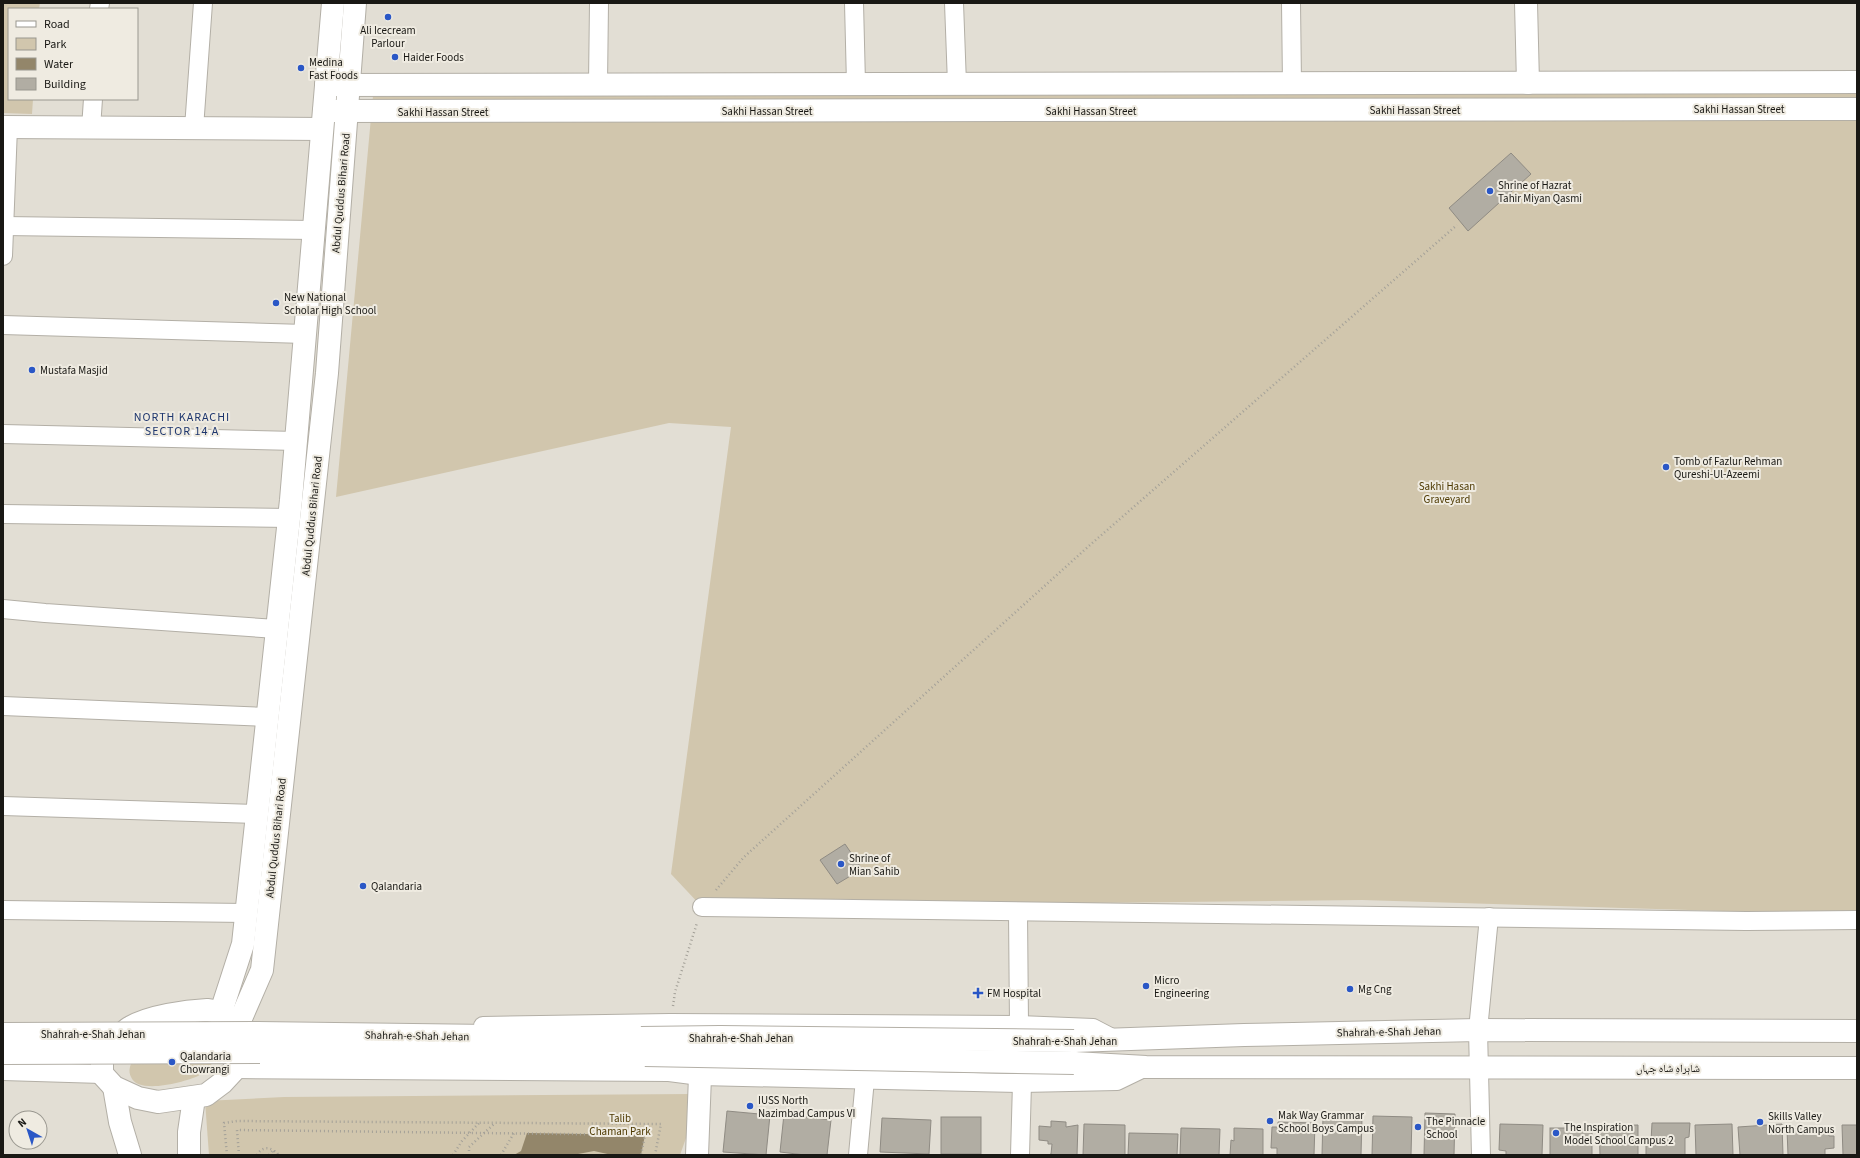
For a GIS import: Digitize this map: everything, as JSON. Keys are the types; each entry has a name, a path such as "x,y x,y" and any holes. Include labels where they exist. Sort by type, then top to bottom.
{"main road":[{"name":"Abdul Quddus Bihari Road","path":"221,1012 243,944 296,441 333,3"},
{"name":"Abdul Quddus Bihari Road","path":"242,1026 262,970 327,373 348,112 355,3"},
{"path":"1526,3 1528,83"},
{"path":"326,86 598,84 1857,82"},
{"name":"Sakhi Hassan Street","path":"6,127 194,128 323,120 348,112 1857,109"},
{"path":"108,1080 138,1098 158,1102 206,1096 222,1083 235,1069 242,1050 242,1026 221,1012 194,1010 130,1027 102,1056 108,1080 130,1155"},
{"path":"1478,1030 1857,1031"},
{"name":"Shahrah-e-Shah Jehan","path":"3,1034 257,1033 456,1037 720,1037 1118,1041 1244,1035 1478,1030"},
{"name":"Shahrah-e-Shah Jehan","path":"3,1053 459,1052 1074,1063 1146,1067 1478,1067"},
{"name":"شاہراہِ شاہ جہاں","path":"1478,1067 1857,1068"},
{"path":"697,1155 700,1076"},
{"path":"189,1155 194,1098"}],"street":[{"path":"194,128 203,3"},
{"path":"598,84 599,3"},
{"path":"854,3 856,84"},
{"path":"954,3 957,84"},
{"path":"1291,3 1292,84"},
{"path":"91,128 93,100"},
{"path":"3,256 6,127"},
{"path":"4,226 314,230"},
{"path":"3,325 305,334"},
{"path":"3,434 296,441"},
{"path":"3,514 288,518"},
{"path":"3,609 52,614 277,629"},
{"path":"3,706 267,717"},
{"path":"3,806 257,814"},
{"path":"702,907 1746,921 1857,920"},
{"path":"3,910 246,913"},
{"path":"1018,912 1019,1025"},
{"path":"1481,1155 1478,1030 1489,917"},
{"path":"3,1023 130,1027"},
{"path":"242,1026 670,1023 1019,1025 1093,1028 1118,1041"},
{"path":"669,1072 670,1023"},
{"path":"235,1069 669,1072 700,1076 1022,1083 1117,1081 1146,1067"},
{"path":"3,1071 108,1080"},
{"path":"858,1155 866,1079"},
{"path":"1020,1155 1022,1083"}],"path":[{"path":"670,1023 675,992 702,907 744,857 1090,545 1457,225"},
{"path":"227,1155 224,1123 237,1121 661,1124 655,1155"},
{"path":"453,1155 462,1141 480,1123"},
{"path":"469,1155 469,1146 495,1123"},
{"path":"239,1155 237,1130 645,1135 642,1155"},
{"path":"501,1155 514,1133"},
{"path":"257,1155 263,1149 273,1150 278,1155"},
{"path":"269,1155 273,1150"}],"green space":[{"path":"3,3 40,3 39,8 8,8 8,100 33,100 32,114 3,113"},
{"name":"Sakhi Hasan Graveyard","path":"1857,82 1857,915 1362,900 702,907 671,874 731,427 669,423 336,497 374,85"},
{"path":"216,1059 198,1076 162,1086 143,1085 135,1082 130,1073 130,1066 133,1060"},
{"name":"Talib Chaman Park","path":"692,1094 691,1124 680,1155 209,1155 205,1101 284,1097"}],"water":[{"path":"527,1133 645,1135 641,1155 612,1155 594,1151 578,1154 514,1155 521,1151"}],"building":[{"name":"Shrine of Hazrat Tahir Miyan Qasmi","path":"1511,153 1531,174 1468,231 1449,208"},
{"name":"Shrine of Mian Sahib","path":"845,844 862,869 837,884 820,860"},
{"path":"727,1111 770,1115 766,1155 723,1152"},
{"path":"1425,1113 1455,1114 1454,1155 1424,1155"},
{"path":"784,1114 831,1120 827,1155 805,1155 780,1152"},
{"path":"1323,1116 1362,1117 1361,1155 1322,1155"},
{"path":"1373,1116 1412,1117 1411,1155 1372,1155"},
{"path":"941,1117 981,1117 981,1154 941,1154"},
{"path":"882,1118 931,1120 929,1154 880,1152"},
{"path":"1051,1121 1066,1122 1066,1127 1078,1125 1077,1155 1048,1155 1051,1154 1052,1144 1048,1144 1048,1141 1039,1140 1039,1126 1051,1127"},
{"path":"1278,1122 1315,1123 1314,1155 1277,1155 1277,1148 1271,1148 1272,1127 1278,1127"},
{"path":"1652,1123 1690,1123 1689,1137 1685,1138 1685,1155 1646,1155 1646,1141 1651,1141"},
{"path":"1084,1124 1125,1125 1125,1155 1083,1155"},
{"path":"1500,1124 1543,1125 1542,1155 1506,1155 1506,1151 1499,1150"},
{"path":"1732,1124 1733,1155 1696,1155 1695,1125"},
{"path":"1782,1124 1783,1155 1740,1155 1738,1127"},
{"path":"1638,1125 1638,1155 1600,1155 1599,1126"},
{"path":"1842,1125 1857,1125 1857,1155 1843,1155"},
{"path":"1828,1127 1829,1136 1834,1136 1834,1148 1825,1149 1825,1155 1788,1155 1787,1129"},
{"path":"1181,1128 1220,1129 1219,1155 1180,1155"},
{"path":"1234,1128 1263,1129 1263,1155 1230,1155 1231,1140 1234,1141"},
{"path":"1550,1128 1592,1128 1592,1155 1550,1155"},
{"path":"1129,1133 1178,1134 1177,1155 1128,1155"}],"place":[{"name":"Ali Icecream Parlour","path":"388,17"},
{"name":"Haider Foods","path":"395,57"},
{"name":"Medina Fast Foods","path":"301,68"},
{"name":"Shrine of Hazrat Tahir Miyan Qasmi","path":"1490,191"},
{"name":"New National Scholar High School","path":"276,303"},
{"name":"Mustafa Masjid","path":"32,370"},
{"name":"Tomb of Fazlur Rehman Qureshi-Ul-Azeemi","path":"1666,467"},
{"name":"Shrine of Mian Sahib","path":"841,864"},
{"name":"Qalandaria","path":"363,886"},
{"name":"Micro Engineering","path":"1146,986"},
{"name":"Mg Cng","path":"1350,989"},
{"name":"FM Hospital","path":"978,993"},
{"name":"Qalandaria Chowrangi","path":"172,1062"},
{"name":"IUSS North Nazimbad Campus VI","path":"750,1106"},
{"name":"Mak Way Grammar School Boys Campus","path":"1270,1121"},
{"name":"Skills Valley North Campus","path":"1760,1122"},
{"name":"The Pinnacle School","path":"1418,1127"},
{"name":"The Inspiration Model School Campus 2","path":"1556,1133"}],"district":[{"name":"NORTH KARACHI SECTOR 14 A","path":"182,424"}]}
